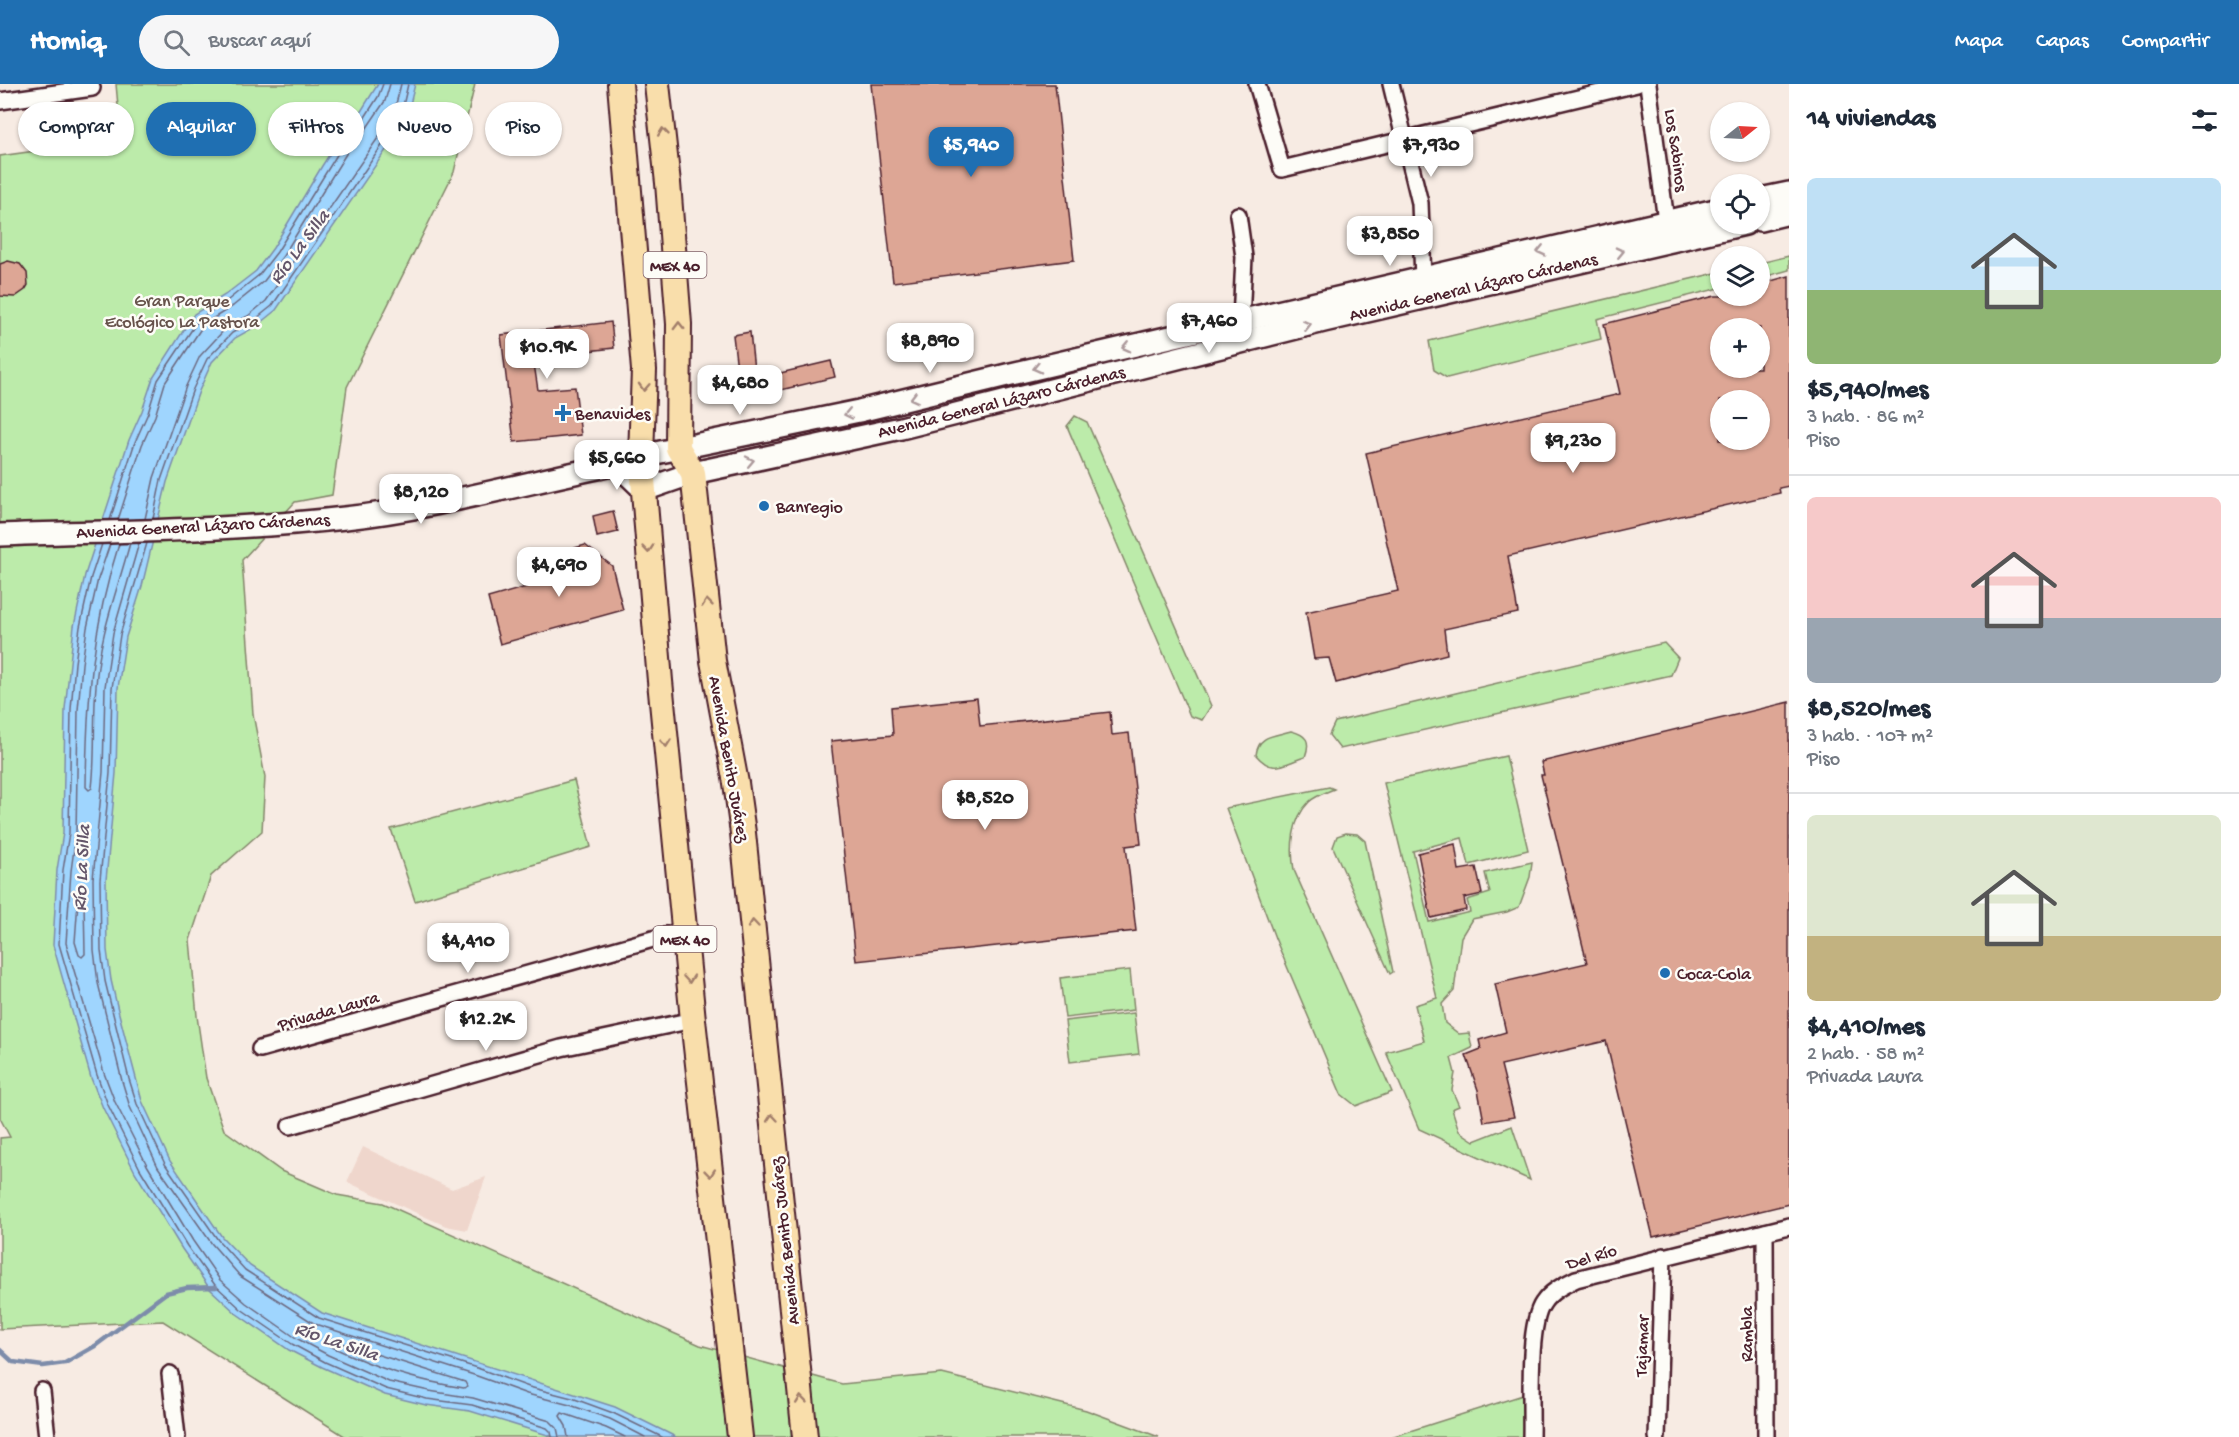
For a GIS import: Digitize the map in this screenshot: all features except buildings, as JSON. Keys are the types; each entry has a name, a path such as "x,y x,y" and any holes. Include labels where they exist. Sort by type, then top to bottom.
{"main road":[{"name":"MEX 40","path":"620,84 645,370 640,456 693,1020 740,1437"},
{"name":"MEX 40","path":"657,84 668,183 679,324 678,448"},
{"name":"Avenida Benito Juárez","path":"678,448 693,473 713,661 745,844 805,1437"}],"street":[{"path":"1257,84 1282,169 1637,84"},
{"path":"1391,84 1420,203 1423,279"},
{"name":"Los Sabinos","path":"1648,84 1666,221"},
{"path":"0,101 32,91 92,88"},
{"path":"1770,198 1789,193"},
{"name":"Avenida General Lázaro Cárdenas","path":"0,535 218,528 359,516 524,485 617,464 640,456 810,423 1710,211"},
{"path":"1770,218 1789,213"},
{"path":"1238,215 1244,257 1241,321"},
{"name":"Avenida General Lázaro Cárdenas","path":"644,490 693,473 901,428 1324,321 1710,232"},
{"path":"1130,369 1195,340 1200,337 1203,330 1191,333"},
{"path":"617,464 644,490"},
{"name":"Privada Laura","path":"260,1049 685,930"},
{"path":"290,1126 561,1048 693,1020"},
{"name":"Del Río","path":"1531,1437 1534,1327 1542,1304 1558,1288 1576,1279 1789,1226"},
{"name":"Rambla","path":"1765,1232 1766,1437"},
{"name":"Tajamar","path":"1657,1437 1664,1256"},
{"path":"170,1374 177,1437"},
{"path":"42,1391 47,1437"}],"shaded area":[{"path":"363,1147 452,1189 486,1177 467,1230 446,1226 347,1182"}],"green space":[{"name":"Gran Parque Ecológico La Pastora","path":"116,84 475,84 471,102 376,102 376,156 458,156 454,172 347,387 332,495 295,502 242,560 253,714 265,777 262,831 211,876 190,940 206,1078 224,1130 281,1171 337,1195 383,1203 700,1345 842,1384 942,1374 1086,1410 1159,1437 346,1437 163,1321 0,1329 0,1138 10,1137 0,1118 0,156 18,153 18,156 134,156 134,102 118,102"},
{"path":"1789,256 1789,270 1770,275 1770,261"},
{"path":"1710,274 1710,291 1597,319 1601,339 1447,378 1434,370 1429,341"},
{"path":"1075,416 1087,422 1211,706 1202,720 1190,716 1067,426"},
{"path":"1664,643 1678,658 1671,675 1340,749 1329,735 1335,722"},
{"path":"1291,731 1301,734 1306,739 1308,747 1305,757 1284,765 1273,766 1268,765 1256,755 1257,748 1263,740"},
{"path":"1506,756 1528,850 1469,865 1462,838 1413,851 1429,922 1470,912 1467,900 1490,893 1485,873 1532,862 1530,877 1519,907 1507,912 1472,919 1461,937 1454,991 1442,1004 1445,1023 1459,1034 1469,1033 1472,1048 1451,1058 1455,1073 1452,1090 1459,1106 1452,1109 1459,1131 1474,1141 1512,1126 1530,1180 1419,1129 1386,1052 1424,1041 1415,1005 1437,998 1384,783"},
{"path":"574,780 591,847 415,901 391,829"},
{"path":"1329,787 1334,789 1312,800 1299,817 1294,834 1293,861 1294,870 1392,1092 1356,1106 1341,1094 1275,938 1226,808"},
{"path":"1346,833 1357,834 1365,841 1393,972 1390,974 1333,847 1337,836"},
{"path":"1130,970 1134,1010 1065,1018 1060,978"},
{"path":"1134,1013 1139,1054 1070,1062 1065,1021"},
{"path":"1532,1392 1531,1437 1391,1437"}],"water":[{"name":"Río La Silla","path":"378,84 415,84 411,102 376,102 376,156 382,156 276,310 255,327 235,338 212,362 199,391 167,482 142,586 126,637 118,688 116,773 106,880 107,950 118,1010 142,1101 170,1161 222,1237 250,1266 322,1313 615,1407 676,1437 554,1437 470,1411 426,1405 385,1395 289,1350 237,1314 210,1289 182,1249 135,1172 103,1108 91,1078 53,945 57,870 63,833 65,709 74,626 85,575 129,440 153,378 194,314 225,295 256,271 273,248 328,156 364,156 364,107"}],"waterway":[{"path":"0,1350 13,1362 43,1366 65,1363 95,1346 166,1293 187,1288 216,1287"}],"place":[{"name":"Benavides","path":"563,413"},
{"name":"Banregio","path":"764,506"},
{"name":"Coca-Cola","path":"1665,973"}]}
